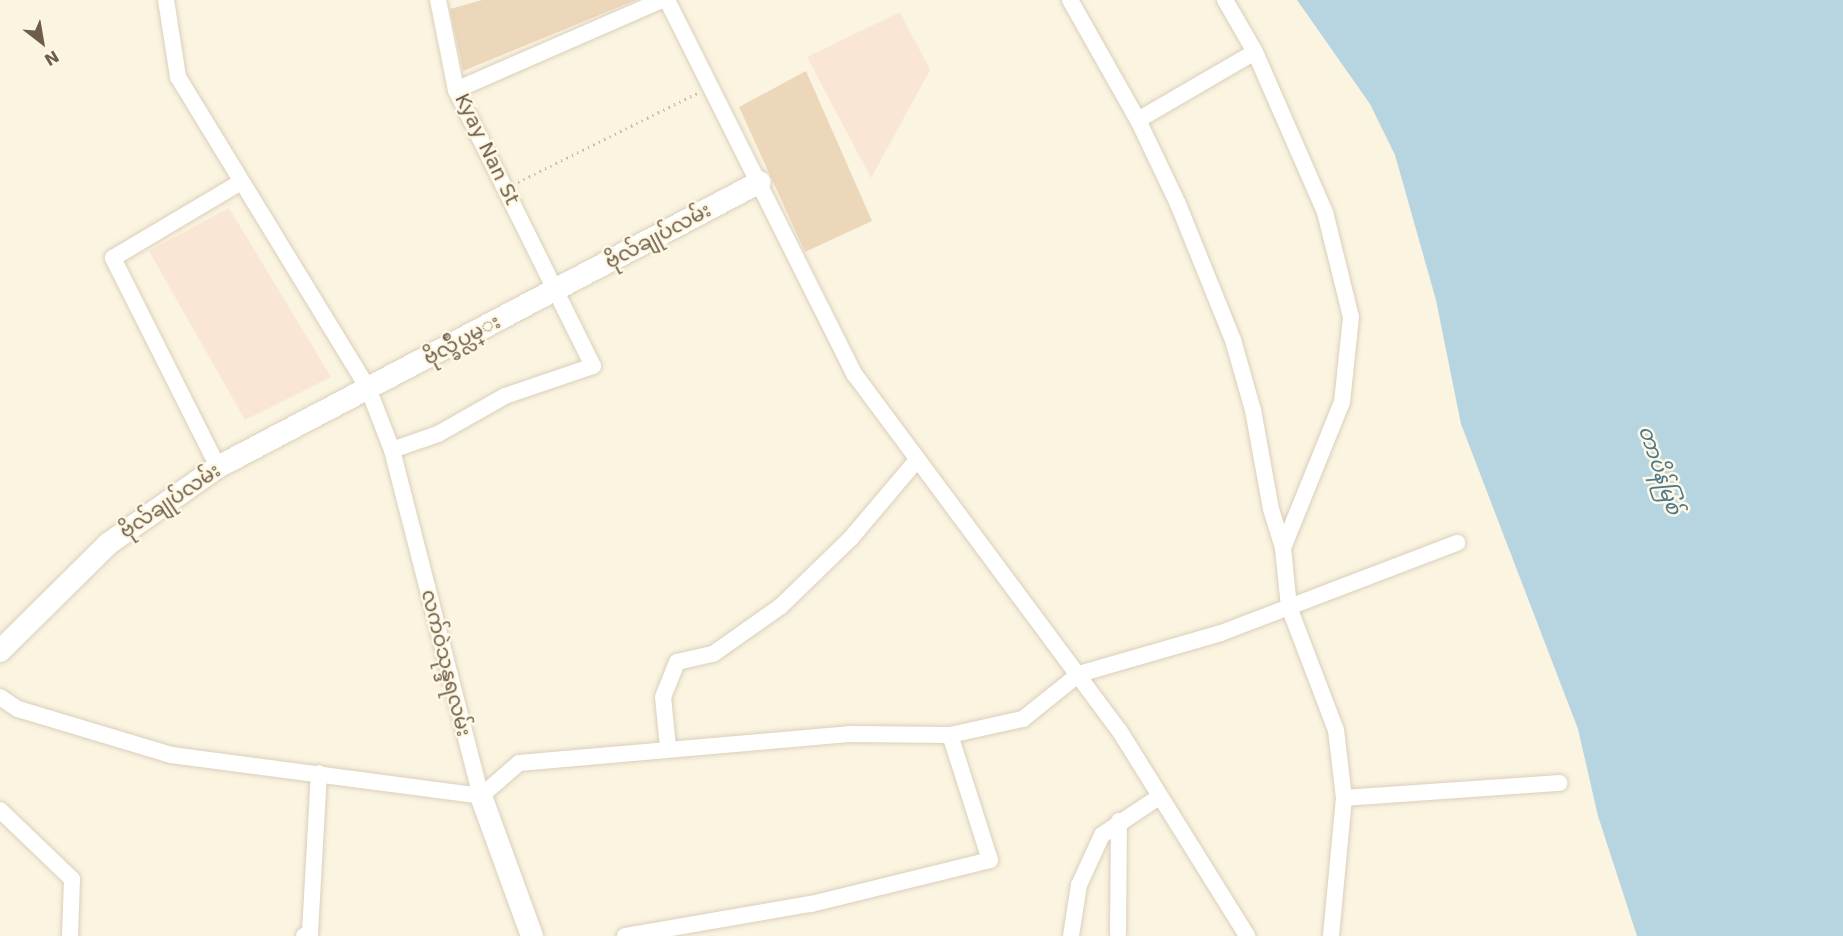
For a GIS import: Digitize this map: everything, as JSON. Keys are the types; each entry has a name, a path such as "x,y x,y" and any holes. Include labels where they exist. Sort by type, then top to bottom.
{"street":[{"name":"လက်ဝဲသုန္ဒရလမ်း","path":"166,0 178,77 368,388 392,450 480,796 532,936"},
{"name":"Kyay Nan St","path":"392,450 438,434 505,396 593,366 456,90 438,0"},
{"path":"456,90 662,0"},
{"path":"667,0 855,375 916,461 1079,674 1140,762 1247,936"},
{"path":"1070,0 1138,120 1178,204 1233,340 1253,410 1271,508 1283,548 1289,607 1336,730 1344,798 1331,936"},
{"path":"1225,0 1256,52 1325,212 1351,317 1342,402 1283,548"},
{"path":"1138,120 1256,52"},
{"path":"218,467 113,258 241,182"},
{"name":"ဗိုလ်ချုပ်လမ်း","path":"556,290 760,182"},
{"name":"ဗိုလ္ခ်ဳပ္လမ္း","path":"368,388 556,290"},
{"name":"ဗိုလ်ချုပ်လမ်း","path":"0,651 108,544 218,467 368,388"},
{"path":"668,747 663,697 677,662 713,654 781,606 851,538 916,461"},
{"path":"0,697 18,709 171,755 480,796 519,763 668,747 849,734 950,735 1023,719 1079,674 1221,633 1457,543"},
{"path":"625,936 811,904 990,860 950,735"},
{"path":"304,936 310,933 320,773"},
{"path":"1344,798 1559,783"},
{"path":"1071,936 1079,885 1096,845 1119,820 1160,797"},
{"path":"0,810 72,879 70,936"},
{"path":"1118,933 1119,820"}],"path":[{"path":"506,188 710,87"}],"shaded area":[{"path":"900,12 930,70 871,178 807,57"},
{"path":"229,208 331,377 245,420 149,251"}],"water":[{"name":"တာပိန်မြစ်","path":"1297,0 1843,0 1843,936 1637,936 1598,816 1578,729 1461,424 1436,300 1395,155 1370,104"}],"building":[{"path":"482,0 636,0 463,71 450,9"},
{"path":"806,71 872,221 805,252 739,107"}]}
